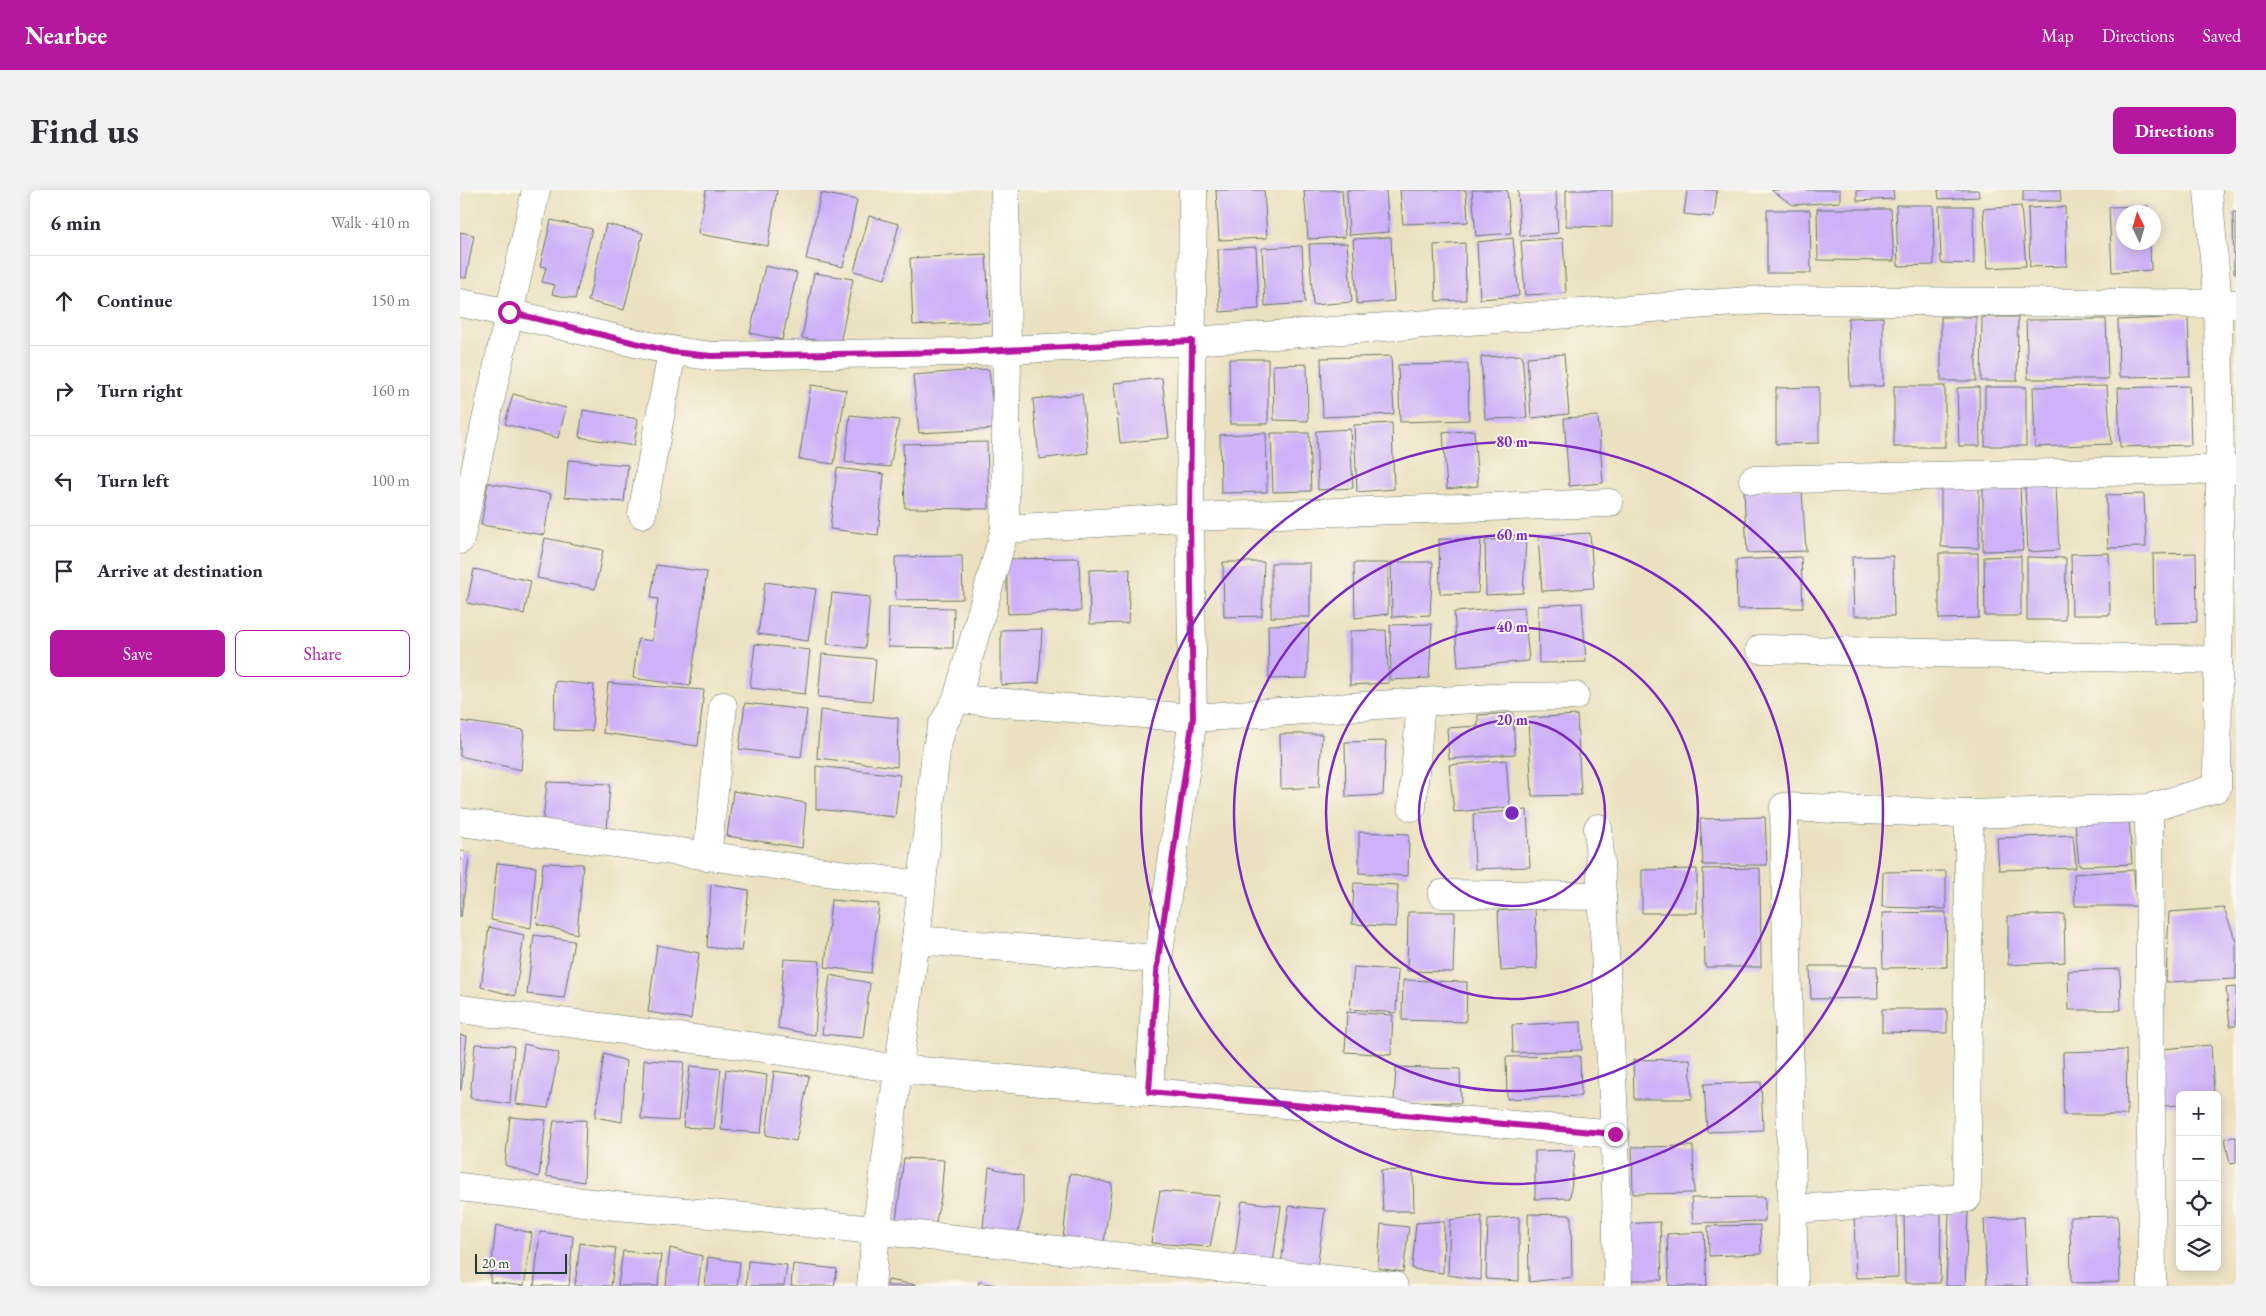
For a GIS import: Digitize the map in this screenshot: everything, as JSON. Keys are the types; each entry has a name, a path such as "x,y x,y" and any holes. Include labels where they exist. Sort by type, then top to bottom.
{"street":[{"path":"460,540 536,190"},
{"path":"871,1286 876,1232 916,940 936,751 942,726 957,699 1005,529 1007,349 1004,190"},
{"path":"1149,1092 1158,959 1193,718 1190,517 1193,190"},
{"path":"1794,1286 1784,807 1969,814 2149,808 2217,788 2217,660 2228,469 2227,304 2208,190"},
{"path":"460,302 509,312 672,352 711,356 952,352 1192,341 1763,300 2227,304"},
{"path":"642,514 672,352"},
{"path":"1753,480 2228,469"},
{"path":"1005,529 1190,517 1610,503"},
{"path":"1760,649 2217,660"},
{"path":"957,699 1193,718 1421,702 1510,697 1575,696"},
{"path":"1412,807 1421,702"},
{"path":"707,857 723,706"},
{"path":"2149,808 2152,1286"},
{"path":"1793,1209 1967,1198 1969,814"},
{"path":"460,822 921,885"},
{"path":"1598,828 1615,1134 1618,1286"},
{"path":"1442,894 1602,896"},
{"path":"916,940 1158,959"},
{"path":"460,1009 756,1047 898,1069 1615,1134"},
{"path":"460,1187 616,1206 770,1219 876,1232 1394,1286"}],"building":[{"path":"706,190 777,190 768,246 698,234"},
{"path":"1216,190 1264,190 1267,238 1219,240"},
{"path":"1304,190 1342,190 1345,237 1308,239"},
{"path":"1347,190 1386,190 1389,232 1349,235"},
{"path":"1400,190 1466,190 1468,222 1403,224"},
{"path":"1472,190 1507,190 1511,233 1476,236"},
{"path":"1518,190 1556,190 1558,233 1520,236"},
{"path":"1566,190 1612,190 1612,227 1566,226"},
{"path":"1687,190 1717,190 1714,217 1684,214"},
{"path":"1771,190 1840,190 1840,202 1793,205"},
{"path":"1857,190 1893,190 1894,199 1857,201"},
{"path":"1938,190 1978,190 1979,197 1939,199"},
{"path":"2023,190 2060,190 2061,201 2023,201"},
{"path":"821,193 857,200 843,267 806,259"},
{"path":"1896,205 1933,205 1934,265 1898,266"},
{"path":"1939,206 1973,206 1974,264 1941,263"},
{"path":"2021,206 2026,266 1988,268 1983,209"},
{"path":"2065,207 2067,266 2030,267 2028,208"},
{"path":"2109,207 2116,207 2116,250 2150,250 2151,270 2112,272"},
{"path":"1817,209 1891,209 1894,261 1818,260"},
{"path":"1767,210 1810,210 1811,273 1767,273"},
{"path":"2233,212 2236,212 2236,273 2234,273"},
{"path":"869,216 899,224 885,279 854,271"},
{"path":"551,220 592,229 575,299 552,294 555,285 542,282 546,267 540,266"},
{"path":"606,224 643,233 624,310 588,301"},
{"path":"460,232 474,235 466,278 460,277"},
{"path":"1391,237 1394,301 1357,304 1353,239"},
{"path":"1513,238 1519,296 1480,299 1477,242"},
{"path":"1563,238 1566,293 1525,295 1521,241"},
{"path":"1347,243 1352,302 1313,305 1309,244"},
{"path":"1465,243 1466,300 1436,301 1434,245"},
{"path":"1302,246 1305,303 1265,306 1262,248"},
{"path":"1256,247 1259,309 1220,312 1218,249"},
{"path":"986,254 990,322 913,325 910,258"},
{"path":"765,266 797,273 782,340 750,333"},
{"path":"814,273 853,279 840,344 802,338"},
{"path":"1883,317 1883,386 1850,386 1848,318"},
{"path":"1941,317 1976,317 1976,381 1941,381"},
{"path":"1982,317 2018,317 2017,381 1981,381"},
{"path":"2188,317 2190,376 2119,377 2118,320"},
{"path":"2106,319 2108,379 2028,379 2026,320"},
{"path":"1564,354 1569,414 1531,418 1527,357"},
{"path":"1522,355 1527,418 1485,419 1481,357"},
{"path":"1391,356 1394,414 1323,417 1321,358"},
{"path":"1229,359 1268,359 1268,424 1230,424"},
{"path":"1307,364 1308,421 1274,420 1273,365"},
{"path":"1468,364 1469,420 1400,422 1398,365"},
{"path":"989,369 995,429 919,433 913,375"},
{"path":"1162,378 1169,438 1120,443 1114,383"},
{"path":"811,385 846,390 834,464 799,459"},
{"path":"1894,386 1945,386 1945,447 1894,447"},
{"path":"2107,386 2111,444 2035,447 2033,387"},
{"path":"2189,386 2191,445 2120,447 2118,388"},
{"path":"1819,387 1819,443 1776,444 1776,388"},
{"path":"1979,387 1980,446 1959,446 1957,388"},
{"path":"1985,387 2026,387 2026,446 1985,446"},
{"path":"513,394 566,408 558,438 505,424"},
{"path":"1082,394 1088,453 1039,459 1033,399"},
{"path":"583,410 638,419 634,446 579,437"},
{"path":"850,415 899,420 890,467 845,462"},
{"path":"1598,416 1603,483 1569,486 1564,418"},
{"path":"1392,423 1394,489 1357,492 1354,425"},
{"path":"1350,429 1353,488 1318,490 1316,431"},
{"path":"1474,430 1478,486 1447,489 1443,433"},
{"path":"1266,433 1267,492 1221,493 1220,435"},
{"path":"1271,433 1309,433 1311,491 1273,492"},
{"path":"987,442 989,509 905,508 903,444"},
{"path":"568,460 628,465 624,502 565,497"},
{"path":"837,468 884,474 878,535 830,529"},
{"path":"488,483 551,494 544,535 481,525"},
{"path":"1979,486 1979,548 1941,547 1941,487"},
{"path":"2056,486 2059,550 2028,552 2025,487"},
{"path":"1983,487 2020,487 2023,550 1983,551"},
{"path":"1802,489 1806,551 1747,553 1744,491"},
{"path":"2144,494 2146,547 2108,548 2106,495"},
{"path":"1590,533 1594,588 1542,591 1538,536"},
{"path":"545,538 603,550 595,589 537,578"},
{"path":"1439,539 1481,539 1478,593 1440,594"},
{"path":"1526,539 1523,593 1486,595 1485,540"},
{"path":"1939,553 1978,553 1979,618 1939,619"},
{"path":"2109,553 2110,615 2072,615 2071,554"},
{"path":"2196,553 2197,622 2154,623 2153,554"},
{"path":"962,556 963,599 896,600 895,557"},
{"path":"1893,556 1894,616 1854,616 1852,557"},
{"path":"2021,556 2021,616 1985,616 1984,557"},
{"path":"1801,557 1803,608 1737,609 1736,560"},
{"path":"2027,557 2066,558 2065,620 2027,620"},
{"path":"1079,558 1081,611 1008,614 1006,559"},
{"path":"1223,562 1264,562 1262,616 1224,617"},
{"path":"1391,562 1433,562 1430,615 1392,617"},
{"path":"1271,563 1310,563 1310,617 1271,617"},
{"path":"1354,563 1388,563 1388,614 1355,618"},
{"path":"656,565 707,572 690,686 633,678 638,639 652,641 658,599 651,598"},
{"path":"474,569 531,581 524,614 467,603"},
{"path":"1130,569 1128,623 1090,624 1089,570"},
{"path":"765,582 816,589 808,641 758,634"},
{"path":"832,593 870,597 865,648 827,644"},
{"path":"1582,603 1586,662 1539,663 1538,606"},
{"path":"889,607 954,608 953,648 888,647"},
{"path":"1524,607 1529,661 1458,667 1454,612"},
{"path":"1309,624 1307,678 1269,679 1268,625"},
{"path":"1432,624 1429,678 1391,680 1390,625"},
{"path":"1042,629 1039,683 1001,685 1001,630"},
{"path":"1386,630 1389,683 1350,685 1350,631"},
{"path":"755,644 810,650 805,694 750,688"},
{"path":"822,654 876,659 872,701 818,697"},
{"path":"555,681 594,685 592,731 554,730"},
{"path":"608,683 704,690 698,746 603,733"},
{"path":"745,703 807,710 801,757 739,749"},
{"path":"820,710 898,718 897,767 817,758"},
{"path":"1513,713 1515,754 1449,759 1447,728 1478,726 1478,715"},
{"path":"1577,715 1581,795 1532,796 1528,718"},
{"path":"460,721 524,730 521,770 460,756"},
{"path":"1280,734 1322,734 1319,787 1281,789"},
{"path":"1386,741 1383,795 1346,797 1345,742"},
{"path":"1506,760 1510,807 1454,812 1449,765"},
{"path":"816,766 900,775 895,817 816,809"},
{"path":"547,782 610,784 607,831 543,821"},
{"path":"733,791 806,803 802,848 727,836"},
{"path":"1527,810 1530,867 1475,869 1473,814"},
{"path":"1765,817 1767,865 1703,865 1700,819"},
{"path":"2129,817 2132,864 2079,866 2075,821"},
{"path":"1359,832 1409,834 1408,876 1359,873"},
{"path":"2073,835 2076,868 1999,870 1997,838"},
{"path":"460,851 470,852 461,917 460,917"},
{"path":"497,863 536,867 531,928 491,920"},
{"path":"543,863 583,864 577,934 537,924"},
{"path":"1760,868 1761,967 1705,967 1703,869"},
{"path":"1697,869 1697,913 1642,913 1642,870"},
{"path":"2134,870 2136,906 2075,906 2074,874"},
{"path":"1946,871 1946,909 1882,907 1883,872"},
{"path":"1354,883 1398,885 1396,927 1352,924"},
{"path":"711,884 749,890 741,951 707,947"},
{"path":"831,900 879,904 871,973 825,967"},
{"path":"1535,908 1537,969 1501,971 1498,911"},
{"path":"2224,908 2236,942 2236,979 2166,982 2169,912"},
{"path":"1408,912 1455,912 1453,972 1407,971"},
{"path":"1946,912 1947,967 1883,968 1882,913"},
{"path":"2064,914 2065,962 2008,965 2008,916"},
{"path":"489,927 524,935 515,996 481,987"},
{"path":"534,935 574,941 564,998 527,994"},
{"path":"657,945 699,953 691,1019 648,1012"},
{"path":"784,959 820,961 815,1035 778,1028"},
{"path":"1810,966 1877,966 1878,998 1811,999"},
{"path":"1354,967 1398,970 1396,1013 1350,1009"},
{"path":"2120,969 2121,1010 2069,1010 2068,971"},
{"path":"830,975 870,983 863,1038 822,1034"},
{"path":"1403,980 1467,982 1466,1022 1402,1020"},
{"path":"2236,987 2236,1026 2230,1026 2226,988"},
{"path":"1882,1009 1947,1009 1947,1033 1882,1032"},
{"path":"1347,1012 1393,1015 1391,1055 1345,1052"},
{"path":"1581,1022 1582,1050 1513,1053 1512,1025"},
{"path":"460,1035 467,1036 461,1090 460,1090"},
{"path":"475,1044 514,1046 510,1104 470,1098"},
{"path":"524,1044 559,1053 548,1108 516,1104"},
{"path":"2211,1045 2214,1091 2176,1091 2176,1105 2164,1106 2161,1049"},
{"path":"2126,1050 2127,1115 2064,1115 2063,1052"},
{"path":"604,1054 626,1061 622,1122 595,1117"},
{"path":"1580,1056 1581,1096 1507,1099 1506,1057"},
{"path":"1690,1059 1692,1099 1634,1099 1633,1060"},
{"path":"644,1060 684,1062 678,1121 641,1119"},
{"path":"690,1066 721,1069 714,1129 683,1127"},
{"path":"1396,1067 1460,1069 1461,1103 1394,1102"},
{"path":"726,1069 767,1075 761,1133 721,1130"},
{"path":"774,1071 809,1076 796,1141 766,1135"},
{"path":"1761,1082 1763,1130 1707,1132 1704,1084"},
{"path":"510,1117 546,1120 539,1177 505,1165"},
{"path":"586,1120 584,1182 546,1176 554,1121"},
{"path":"2236,1137 2236,1163 2230,1164 2225,1138"},
{"path":"1693,1146 1694,1193 1633,1194 1632,1147"},
{"path":"1575,1150 1570,1198 1535,1199 1535,1151"},
{"path":"904,1158 944,1160 941,1197 935,1226 896,1221"},
{"path":"989,1167 1023,1176 1023,1211 1017,1236 983,1227"},
{"path":"1381,1170 1413,1171 1414,1211 1383,1211"},
{"path":"1070,1173 1112,1184 1104,1243 1063,1239"},
{"path":"1160,1191 1220,1196 1210,1247 1151,1243"},
{"path":"1765,1197 1765,1221 1693,1223 1691,1198"},
{"path":"1242,1201 1281,1206 1273,1263 1234,1260"},
{"path":"1289,1206 1325,1209 1317,1268 1281,1264"},
{"path":"1897,1212 1898,1277 1856,1278 1854,1213"},
{"path":"1949,1212 1968,1212 1965,1286 1946,1286"},
{"path":"1941,1213 1940,1283 1905,1283 1904,1214"},
{"path":"1528,1214 1571,1215 1572,1277 1529,1282"},
{"path":"1482,1216 1481,1280 1448,1275 1450,1220"},
{"path":"2118,1216 2120,1282 2071,1283 2070,1217"},
{"path":"1519,1217 1519,1281 1486,1279 1488,1219"},
{"path":"2024,1217 2027,1286 1987,1286 1984,1219"},
{"path":"1444,1221 1443,1273 1412,1269 1416,1223"},
{"path":"1660,1222 1662,1280 1625,1280 1623,1224"},
{"path":"1381,1224 1409,1227 1403,1272 1378,1268"},
{"path":"496,1225 532,1233 524,1286 490,1282"},
{"path":"1760,1225 1761,1254 1709,1256 1708,1226"},
{"path":"540,1232 573,1236 569,1286 534,1286"},
{"path":"1704,1232 1707,1286 1669,1286 1667,1234"},
{"path":"580,1243 616,1248 611,1286 575,1286"},
{"path":"670,1248 702,1256 698,1286 666,1286"},
{"path":"623,1251 661,1255 658,1286 618,1286"},
{"path":"708,1257 740,1262 737,1286 705,1286"},
{"path":"748,1261 787,1265 784,1286 746,1286"},
{"path":"793,1264 837,1269 834,1286 791,1286"},
{"path":"888,1280 916,1285 916,1286 887,1286"},
{"path":"979,1282 996,1285 996,1286 978,1286"}],"route":[{"path":"509,312 672,352 711,356 962,352 1192,341 1190,517 1193,718 1158,959 1149,1092 1615,1134"}]}
